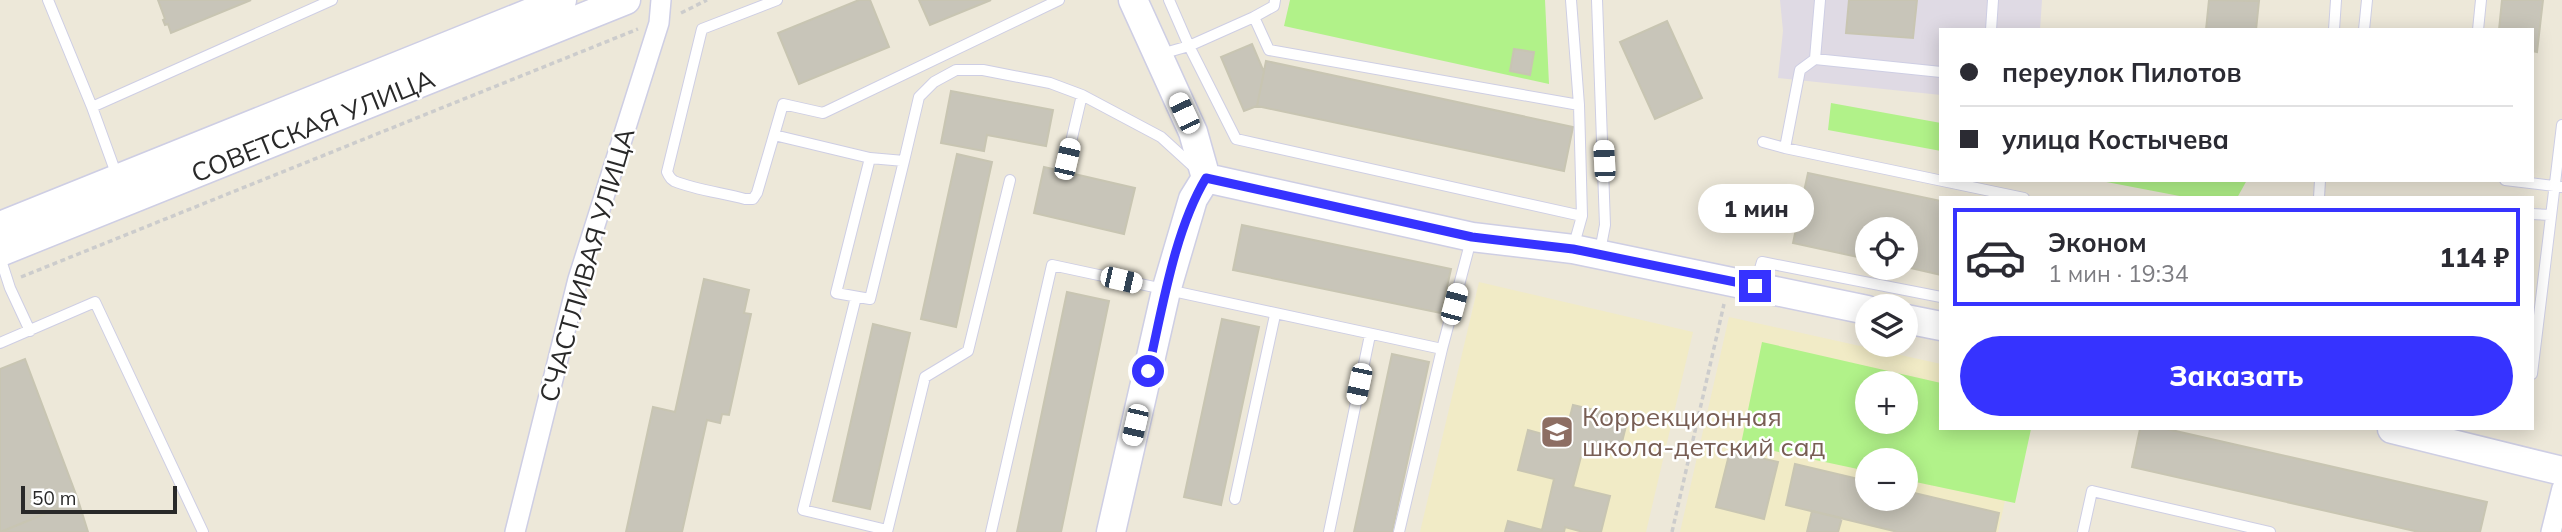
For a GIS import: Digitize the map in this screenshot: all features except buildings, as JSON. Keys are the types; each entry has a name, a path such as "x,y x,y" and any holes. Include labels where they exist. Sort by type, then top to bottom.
{"main road":[{"name":"СОВЕТСКАЯ УЛИЦА","path":"0,226 562,0"},
{"name":"СОВЕТСКАЯ УЛИЦА","path":"0,255 626,0"},
{"path":"1111,532 1166,291 1193,199 1206,178 1193,132 1133,0"},
{"path":"1206,178 1472,237 1586,252 1855,308"},
{"path":"1918,321 1939,326"},
{"path":"2396,430 2562,471"}],"street":[{"name":"СЧАСТЛИВАЯ УЛИЦА","path":"514,532 578,279 659,23 661,0"},
{"path":"2551,532 2562,488"}],"lane":[{"path":"48,0 118,179"},
{"path":"92,107 332,0"},
{"path":"776,0 702,29 667,172 674,180 752,199 757,193 783,104 823,113 1056,1"},
{"path":"1169,0 1236,139 1582,216"},
{"path":"1157,55 1189,46 1254,17 1274,6 1275,0"},
{"path":"1571,0 1586,252"},
{"path":"1586,252 1605,225 1597,0"},
{"path":"1815,59 1820,0"},
{"path":"1991,28 1993,0"},
{"path":"2334,28 2336,0"},
{"path":"2364,28 2367,0"},
{"path":"2478,28 2481,0"},
{"path":"1254,17 1269,50 1579,105"},
{"path":"1785,148 1800,70 1815,59 1939,72"},
{"path":"870,158 836,293 870,299 919,97 934,82 956,71 983,70 1050,83 1082,94 1161,137 1206,178"},
{"path":"1067,159 1082,94"},
{"path":"2534,358 2558,187 2562,125"},
{"path":"774,135 870,158 904,161"},
{"path":"1763,142 1939,180"},
{"path":"856,297 803,510 887,531 925,377 968,351 1010,180"},
{"path":"1948,182 2014,196"},
{"path":"2520,182 2558,187"},
{"path":"2534,214 2552,215"},
{"path":"1399,532 1442,349 1472,237"},
{"path":"0,255 8,282 30,331"},
{"path":"1742,284 1762,262 1939,297"},
{"path":"991,532 1052,265 1442,349"},
{"path":"0,343 95,302 203,532"},
{"path":"1235,499 1275,315"},
{"path":"1329,532 1370,335"},
{"path":"2083,532 2092,491 2270,532"}],"path":[{"path":"8,282 626,32 659,23 707,0"},
{"path":"1672,532 1742,284"}],"shaded area":[{"path":"1780,0 2042,0 2040,28 1939,28 1939,95 1778,78 1783,31"},
{"name":"Коррекционная школа-детский сад","path":"1479,282 1693,332 1646,532 1420,532"},
{"path":"1729,317 1855,345 1855,357 1909,357 1939,364 1939,430 2021,430 1998,532 1680,532"}],"green space":[{"path":"1290,0 1545,0 1549,84 1284,26"},
{"path":"1831,103 1939,123 1939,151 1828,130"},
{"path":"2106,182 2246,182 2238,196 2180,196"},
{"path":"1762,342 1889,371 1855,371 1855,434 1918,434 1918,378 1939,383 1939,430 2031,430 2015,503 1918,483 1918,448 1855,448 1855,468 1741,444"}],"place":[{"name":"Коррекционная школа-детский сад","path":"1557,432"}],"route":[{"path":"1148,371 1166,291 1185,225 1193,199 1206,178 1472,237 1573,249 1755,286"}]}
